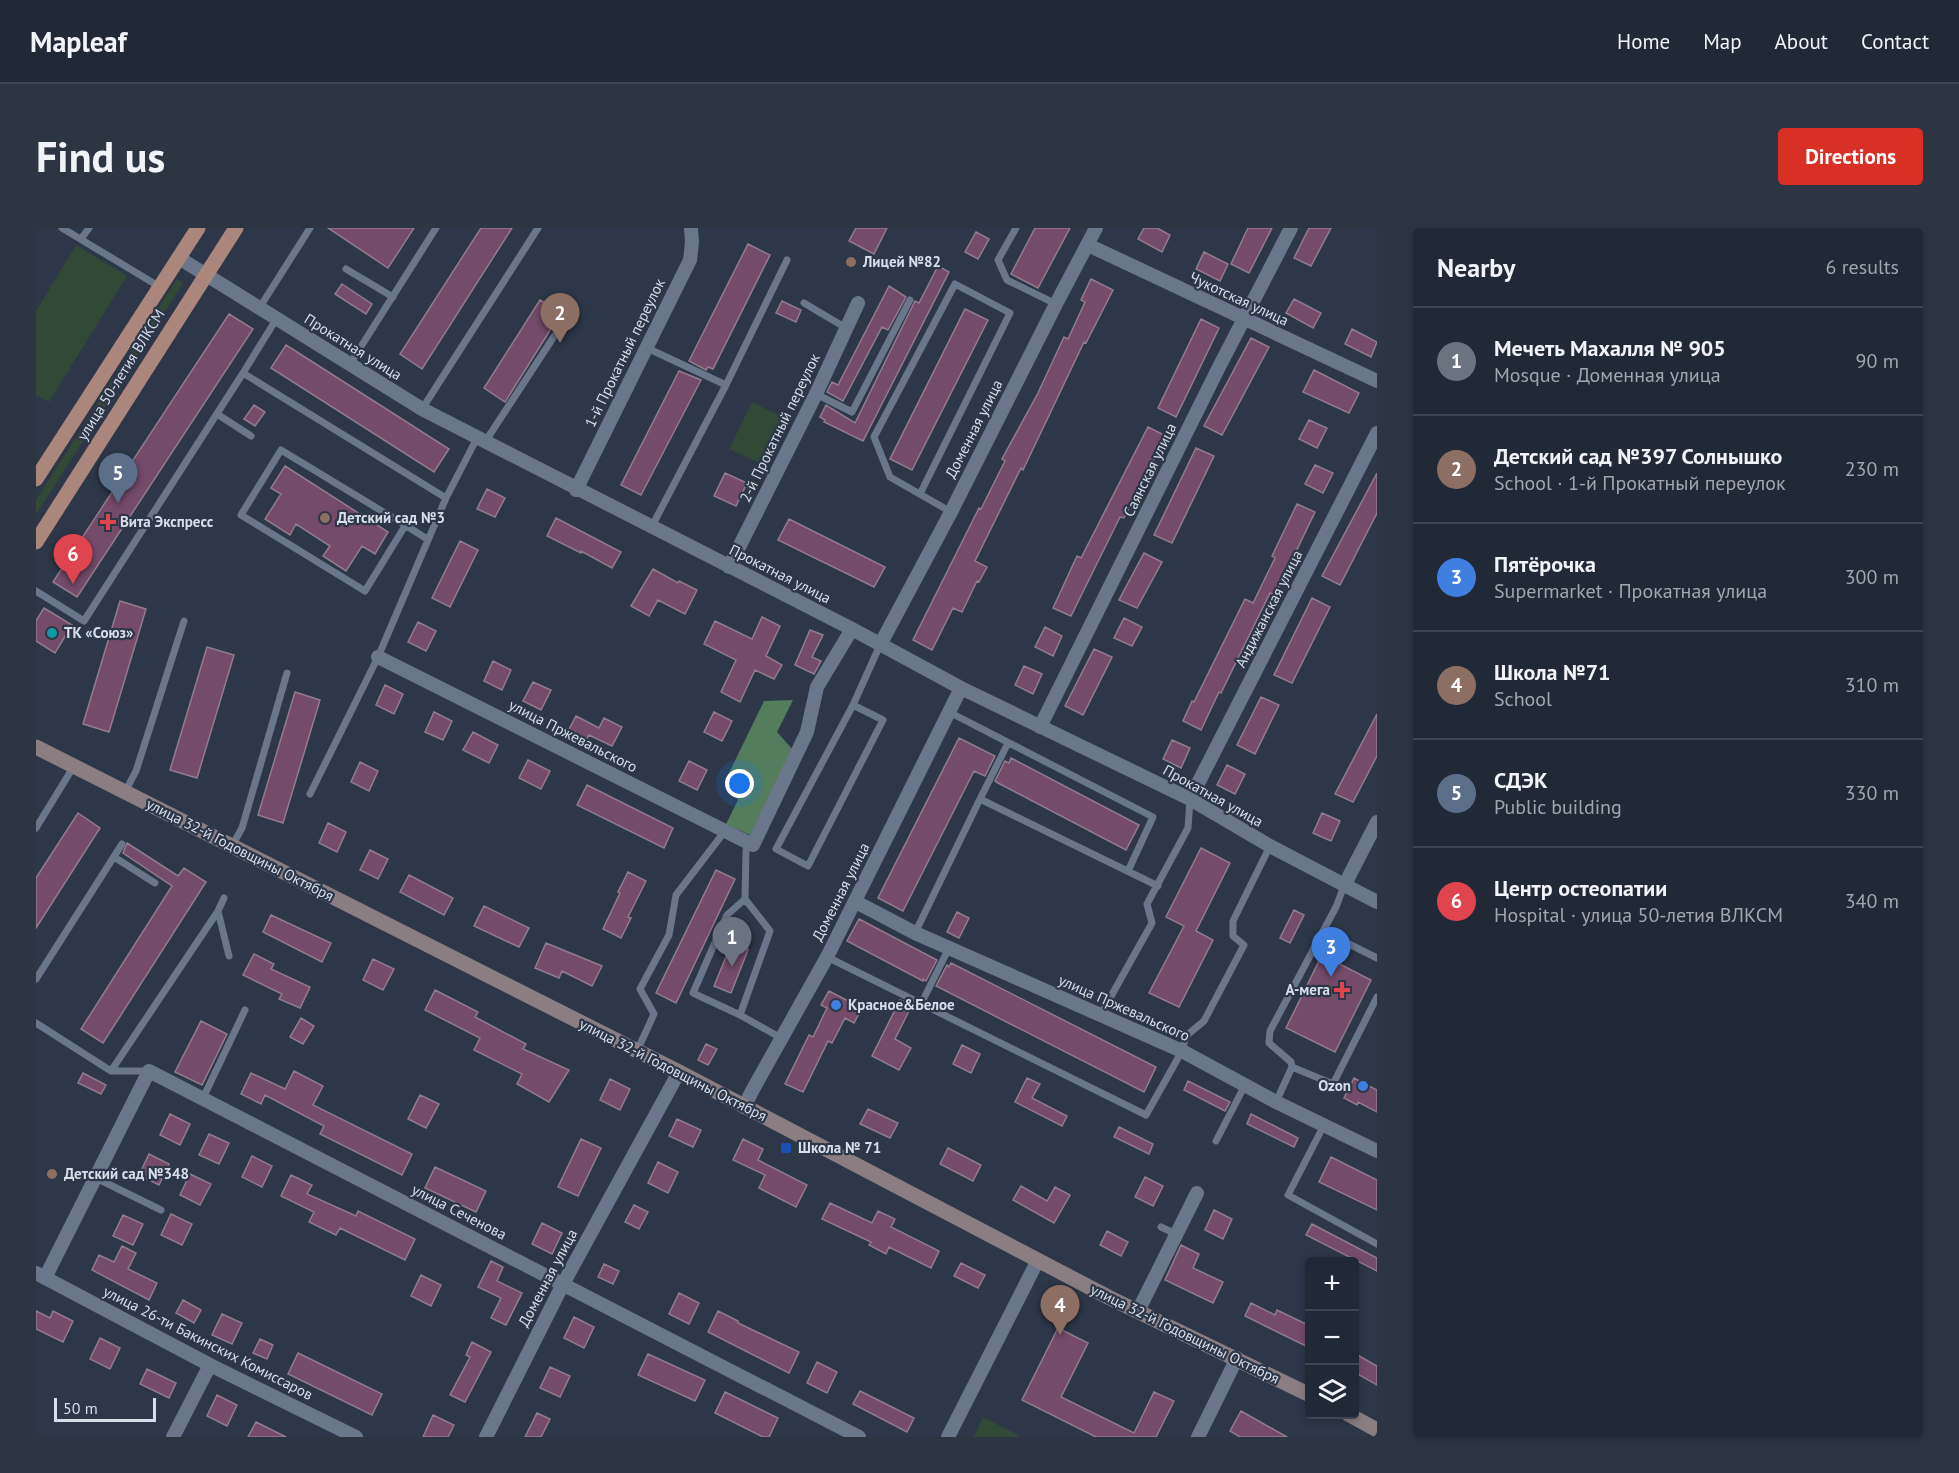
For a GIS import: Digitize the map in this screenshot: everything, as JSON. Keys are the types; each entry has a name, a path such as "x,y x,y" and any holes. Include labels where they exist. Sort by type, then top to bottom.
{"main road":[{"name":"улица 50-летия ВЛКСМ","path":"36,479 198,228"},
{"name":"улица 50-летия ВЛКСМ","path":"36,542 236,228"},
{"name":"улица 32-й Годовщины Октября","path":"36,747 679,1072 1138,1311 1305,1392"},
{"path":"1357,1419 1377,1430"}],"street":[{"name":"1-й Прокатный переулок","path":"576,490 690,260 691,228"},
{"name":"Доменная улица","path":"880,645 951,512 1096,228"},
{"name":"Саянская улица","path":"1040,727 1291,228"},
{"name":"Чукотская улица","path":"1088,245 1377,381"},
{"name":"Прокатная улица","path":"179,258 422,409 576,490 852,629 961,688 1190,799 1270,846 1377,902"},
{"name":"2-й Прокатный переулок","path":"729,567 816,394 858,303"},
{"name":"Андижанская улица","path":"1190,799 1377,433"},
{"path":"753,845 807,732 817,687 852,629"},
{"name":"улица Пржевальского","path":"378,657 753,845"},
{"name":"Доменная улица","path":"744,1107 856,902 961,688"},
{"path":"1344,886 1377,822"},
{"name":"улица Пржевальского","path":"856,902 915,933 1182,1051 1276,1102 1377,1151"},
{"path":"96,1178 149,1071"},
{"name":"улица Сеченова","path":"149,1071 859,1437"},
{"name":"Доменная улица","path":"486,1437 562,1284 679,1072"},
{"name":"улица 26-ти Бакинских Комиссаров","path":"96,1178 41,1276 210,1365 356,1437"},
{"path":"1138,1311 1197,1193"},
{"path":"948,1437 1038,1260"},
{"path":"1198,1437 1237,1358"},
{"path":"173,1437 210,1365"}],"lane":[{"path":"62,228 160,287"},
{"path":"81,239 88,228"},
{"path":"260,307 310,228"},
{"path":"350,364 436,228"},
{"path":"422,409 538,228"},
{"path":"1016,228 998,260 1000,269 1006,280 1056,304"},
{"path":"651,528 726,385 787,260"},
{"path":"346,269 393,297"},
{"path":"920,494 1010,313 955,284 874,437 890,477 951,512"},
{"path":"816,394 852,412 910,300"},
{"path":"804,303 846,328"},
{"path":"310,794 378,657 446,498 481,440 570,312"},
{"path":"36,591 84,621 277,318"},
{"path":"646,348 726,385"},
{"path":"243,373 446,498"},
{"path":"217,414 251,436"},
{"path":"405,526 365,591 241,515 281,450 427,539"},
{"path":"125,792 136,771 184,621"},
{"path":"853,705 883,720 808,866 776,849 853,705 880,645"},
{"path":"232,846 242,828 287,673"},
{"path":"949,712 1153,817 1128,871"},
{"path":"915,933 1008,743"},
{"path":"36,828 74,766"},
{"path":"981,799 1158,886"},
{"path":"1100,1016 1152,923 1147,904 1188,828 1190,799"},
{"path":"637,1052 654,1014 640,989 669,935 676,895 725,831"},
{"path":"36,979 122,844"},
{"path":"740,1016 770,931 745,899 746,850 753,845"},
{"path":"827,957 1146,1115 1182,1051 1186,1036 1204,1021 1244,945 1233,936 1233,921 1270,846"},
{"path":"114,857 155,883"},
{"path":"1276,1102 1292,1067 1291,1062 1269,1043 1270,1031 1344,886"},
{"path":"111,1071 218,911 224,898"},
{"path":"745,899 727,915 693,993 781,1038"},
{"path":"218,911 229,956"},
{"path":"1323,931 1377,958"},
{"path":"921,1004 949,948"},
{"path":"1292,1067 1333,1084 1377,997"},
{"path":"203,1098 245,1010"},
{"path":"37,1025 111,1071 149,1071"},
{"path":"1216,1141 1245,1085"},
{"path":"1324,1125 1288,1195 1377,1244"},
{"path":"96,1178 161,1210"},
{"path":"1161,1227 1176,1234"}],"green space":[{"path":"76,245 127,276 49,402 36,395 36,311"},
{"path":"177,279 183,283 36,515 36,500"},
{"path":"752,402 782,417 759,463 729,449"},
{"path":"793,700 777,732 793,750 750,835 726,824 738,800 729,773 764,701"},
{"path":"983,1417 1018,1435 1017,1437 974,1437"}],"building":[{"path":"328,228 414,228 388,268"},
{"path":"481,228 512,228 422,369 400,354"},
{"path":"856,228 887,228 874,254 849,241"},
{"path":"1035,228 1070,228 1038,288 1011,274"},
{"path":"1144,228 1157,228 1170,235 1162,252 1138,239"},
{"path":"1248,228 1272,228 1249,273 1231,264"},
{"path":"1309,228 1331,228 1311,266 1294,258"},
{"path":"976,232 989,239 978,259 965,252"},
{"path":"748,244 770,255 713,369 708,367 706,370 689,361"},
{"path":"1204,252 1228,264 1220,281 1196,269"},
{"path":"938,266 949,272 863,441 824,422 825,420 820,417 826,405 855,423 915,301 919,303"},
{"path":"1091,279 1113,290 1086,343 1084,342 1023,470 1021,468 975,561 987,567 979,582 977,581 962,612 953,608 932,650 913,640 1005,461 1002,459 1038,393 1064,337 1068,339 1085,302 1081,300"},
{"path":"342,284 372,304 366,314 335,294"},
{"path":"889,286 906,297 888,330 882,327 843,401 827,392 832,382 838,385"},
{"path":"1294,299 1321,313 1313,328 1286,313"},
{"path":"540,300 561,313 505,402 484,388"},
{"path":"782,301 801,310 796,322 776,313"},
{"path":"965,309 988,320 912,470 890,459"},
{"path":"229,314 253,329 77,597 53,582"},
{"path":"1201,319 1219,328 1176,417 1158,408"},
{"path":"1352,329 1377,342 1371,357 1345,344"},
{"path":"1251,338 1269,347 1222,435 1204,426"},
{"path":"286,345 449,449 434,472 271,368"},
{"path":"1314,370 1359,393 1349,413 1303,392"},
{"path":"679,371 701,380 641,495 621,485"},
{"path":"254,405 265,412 255,426 244,419"},
{"path":"1309,420 1327,428 1317,448 1299,439"},
{"path":"1148,427 1166,436 1124,518 1120,517 1071,616 1053,608 1077,556 1081,558"},
{"path":"1196,448 1214,456 1172,543 1154,535"},
{"path":"1315,465 1333,473 1323,493 1305,484"},
{"path":"285,466 388,532 375,554 362,546 346,571 323,556 330,546 296,524 290,535 265,519 281,494 271,488"},
{"path":"725,473 747,483 736,506 714,496"},
{"path":"1377,473 1377,513 1340,585 1322,576"},
{"path":"487,489 505,498 495,517 477,509"},
{"path":"1297,504 1315,512 1275,595 1270,593 1201,730 1183,721 1245,599 1253,603 1275,558 1272,556"},
{"path":"556,518 621,552 612,568 547,536"},
{"path":"789,519 885,567 874,587 778,540"},
{"path":"460,541 478,550 450,607 432,598"},
{"path":"1144,553 1162,562 1137,608 1119,600"},
{"path":"653,569 678,583 679,581 697,590 685,614 658,600 649,616 631,606"},
{"path":"1312,598 1330,607 1292,683 1274,675"},
{"path":"120,601 146,609 109,732 83,724"},
{"name":"ТК «Союз»","path":"44,608 72,625 55,653 36,641 36,621"},
{"path":"762,617 780,626 766,656 782,665 774,679 755,670 740,702 721,692 736,660 704,644 715,621 752,639"},
{"path":"1124,618 1142,627 1132,646 1114,638"},
{"path":"418,622 436,631 426,651 408,642"},
{"path":"1045,627 1062,636 1053,656 1035,647"},
{"path":"810,630 823,635 812,657 821,661 814,674 795,665"},
{"path":"207,647 234,655 197,778 170,770"},
{"path":"1094,649 1112,657 1083,715 1065,706"},
{"path":"493,661 511,670 502,690 484,681"},
{"path":"1024,666 1042,674 1033,694 1015,685"},
{"path":"533,682 551,690 541,710 523,701"},
{"path":"385,685 403,694 394,714 376,705"},
{"path":"295,692 320,700 283,823 258,815"},
{"path":"1261,697 1279,705 1255,754 1237,745"},
{"path":"434,712 452,721 443,740 425,732"},
{"path":"714,712 732,721 722,741 704,732"},
{"path":"1377,714 1377,756 1353,802 1335,794"},
{"path":"576,716 599,728 604,718 622,727 612,746 589,735 585,742 567,733"},
{"path":"473,732 498,745 489,763 463,750"},
{"path":"959,738 995,756 985,776 974,771 903,911 878,898"},
{"path":"1172,740 1190,748 1181,768 1163,759"},
{"path":"1011,758 1139,825 1126,850 995,781 1005,761 1009,763"},
{"path":"528,760 550,771 541,789 519,778"},
{"path":"689,761 707,770 697,790 679,781"},
{"path":"360,762 378,771 369,791 351,782"},
{"path":"1227,765 1245,774 1235,794 1217,785"},
{"path":"587,785 673,828 664,848 577,805"},
{"path":"78,813 100,828 36,928 36,878"},
{"path":"1322,813 1340,821 1331,841 1313,833"},
{"path":"328,823 346,832 337,852 319,843"},
{"path":"127,843 178,876 184,868 206,882 103,1043 81,1029 172,886 123,853"},
{"path":"1201,848 1230,863 1196,931 1213,940 1179,1007 1149,993 1184,926 1166,917"},
{"path":"370,850 388,859 378,879 360,870"},
{"path":"716,870 735,879 676,1003 656,993"},
{"path":"628,872 646,881 628,917 631,918 621,938 603,929"},
{"path":"409,875 453,898 444,915 400,892"},
{"path":"484,906 529,928 519,947 474,926"},
{"path":"1294,910 1304,915 1290,943 1280,938"},
{"path":"957,912 969,918 959,938 947,932"},
{"path":"271,915 331,943 322,962 263,932"},
{"path":"859,919 937,960 926,981 847,941"},
{"path":"744,938 748,950 731,993 714,986 733,940 736,942"},
{"path":"546,943 602,966 592,986 562,971 559,978 535,968"},
{"path":"254,954 274,964 271,969 310,987 300,1008 279,999 282,994 243,975"},
{"path":"1322,955 1371,980 1335,1052 1286,1028"},
{"path":"373,959 394,969 383,990 363,980"},
{"path":"951,963 1156,1067 1144,1092 936,986 947,965 949,967"},
{"path":"435,990 478,1012 475,1017 526,1044 523,1049 569,1070 549,1102 517,1084 522,1074 474,1050 480,1038 425,1010"},
{"path":"829,991 862,1008 854,1023 845,1018 832,1043 828,1041 803,1092 785,1084 809,1035 813,1037 827,1008 821,1005"},
{"path":"900,1000 912,1005 895,1039 911,1048 899,1070 872,1056"},
{"path":"301,1018 314,1026 303,1044 290,1037"},
{"path":"201,1021 227,1034 202,1085 175,1072"},
{"path":"706,1044 717,1049 708,1065 698,1060"},
{"path":"962,1045 980,1054 971,1073 953,1064"},
{"path":"294,1071 323,1086 313,1105 412,1154 402,1175 320,1134 324,1126 265,1095 261,1104 241,1094 251,1073 285,1089"},
{"path":"83,1073 106,1085 101,1094 78,1083"},
{"path":"1027,1078 1040,1084 1032,1098 1067,1116 1062,1126 1015,1102"},
{"path":"1354,1078 1377,1090 1377,1112 1344,1098"},
{"path":"610,1079 630,1089 620,1110 600,1100"},
{"path":"1188,1081 1230,1102 1225,1111 1184,1090"},
{"path":"420,1095 439,1104 426,1128 408,1119"},
{"path":"868,1109 898,1123 890,1138 860,1124"},
{"path":"170,1114 190,1124 180,1145 160,1135"},
{"path":"1251,1114 1298,1138 1294,1147 1247,1124"},
{"path":"677,1119 701,1130 693,1147 669,1136"},
{"path":"1119,1127 1153,1144 1149,1154 1114,1137"},
{"path":"209,1134 229,1143 219,1164 199,1155"},
{"path":"581,1139 601,1148 578,1196 558,1187"},
{"path":"743,1139 763,1149 758,1160 807,1185 796,1207 759,1188 765,1175 733,1160"},
{"path":"948,1148 981,1165 973,1181 940,1164"},
{"path":"149,1154 169,1164 159,1185 139,1175"},
{"path":"252,1156 272,1166 262,1187 242,1177"},
{"path":"1331,1157 1377,1180 1377,1210 1319,1182"},
{"path":"658,1162 678,1172 668,1193 648,1183"},
{"path":"435,1167 486,1191 476,1212 425,1188"},
{"path":"190,1174 211,1184 200,1205 180,1195"},
{"path":"291,1175 312,1185 307,1194 356,1216 358,1211 415,1239 405,1260 340,1228 336,1235 309,1222 314,1212 281,1196"},
{"path":"1145,1177 1163,1186 1153,1206 1135,1197"},
{"path":"1021,1186 1047,1201 1055,1187 1070,1195 1054,1223 1013,1200"},
{"path":"830,1203 872,1223 878,1211 895,1219 891,1227 939,1251 931,1268 889,1247 886,1254 869,1245 871,1242 822,1219"},
{"path":"634,1205 648,1212 639,1229 625,1222"},
{"path":"1214,1210 1232,1219 1223,1239 1205,1230"},
{"path":"171,1214 192,1224 182,1245 161,1235"},
{"path":"123,1215 143,1224 133,1245 113,1236"},
{"path":"542,1223 562,1233 552,1254 532,1244"},
{"path":"1312,1224 1377,1258 1377,1271 1359,1262 1359,1257 1349,1257 1306,1235"},
{"path":"1107,1231 1128,1242 1121,1256 1100,1245"},
{"path":"1181,1245 1199,1254 1193,1268 1223,1282 1213,1303 1165,1280"},
{"path":"122,1246 136,1253 128,1269 157,1283 149,1300 92,1270 99,1255 114,1262"},
{"path":"491,1261 503,1267 497,1281 522,1293 506,1325 491,1318 501,1298 478,1287"},
{"path":"961,1263 985,1275 978,1288 954,1276"},
{"path":"604,1264 619,1271 613,1284 598,1277"},
{"path":"421,1275 441,1285 431,1306 411,1296"},
{"path":"679,1293 699,1303 689,1324 669,1314"},
{"path":"183,1300 201,1310 194,1323 176,1313"},
{"path":"1251,1303 1275,1315 1277,1310 1305,1324 1305,1346 1245,1316"},
{"path":"36,1311 50,1318 53,1311 73,1321 63,1342 36,1329"},
{"path":"718,1311 799,1352 789,1373 708,1332"},
{"path":"222,1314 242,1323 232,1344 212,1335"},
{"path":"574,1317 594,1327 584,1348 564,1338"},
{"path":"1058,1328 1088,1343 1061,1397 1134,1433 1154,1392 1174,1401 1156,1437 1096,1437 1022,1400"},
{"path":"100,1338 120,1348 110,1369 90,1359"},
{"path":"260,1339 273,1345 267,1359 253,1353"},
{"path":"472,1342 491,1352 465,1402 450,1395 470,1357 466,1355"},
{"path":"298,1353 382,1394 372,1415 288,1374"},
{"path":"648,1354 705,1380 695,1401 638,1375"},
{"path":"1359,1356 1377,1366 1377,1385 1359,1375"},
{"path":"817,1362 837,1372 827,1393 807,1383"},
{"path":"550,1367 570,1376 560,1397 540,1388"},
{"path":"147,1369 176,1383 169,1398 140,1384"},
{"path":"860,1391 914,1418 907,1432 853,1404"},
{"path":"725,1392 778,1418 769,1437 763,1437 715,1413"},
{"path":"217,1395 237,1405 227,1426 207,1416"},
{"path":"1241,1411 1287,1437 1240,1437 1230,1431"},
{"path":"537,1413 550,1419 541,1437 525,1437"},
{"path":"433,1415 454,1425 448,1437 423,1437"},
{"path":"256,1422 286,1437 248,1437"}],"place":[{"name":"Лицей №82","path":"851,262"},
{"name":"Детский сад №397 Солнышко","path":"560,343"},
{"name":"СДЭК","path":"118,503"},
{"name":"Детский сад №3","path":"325,518"},
{"name":"Вита Экспресс","path":"108,522"},
{"name":"Центр остеопатии","path":"73,584"},
{"name":"ТК «Союз»","path":"52,633"},
{"name":"Мечеть Махалля № 905","path":"732,967"},
{"name":"Пятёрочка","path":"1331,977"},
{"name":"А-мега","path":"1342,990"},
{"name":"Красное&Белое","path":"836,1005"},
{"name":"Ozon","path":"1363,1086"},
{"name":"Школа № 71","path":"786,1148"},
{"name":"Детский сад №348","path":"52,1174"},
{"name":"Школа №71","path":"1060,1335"}]}
